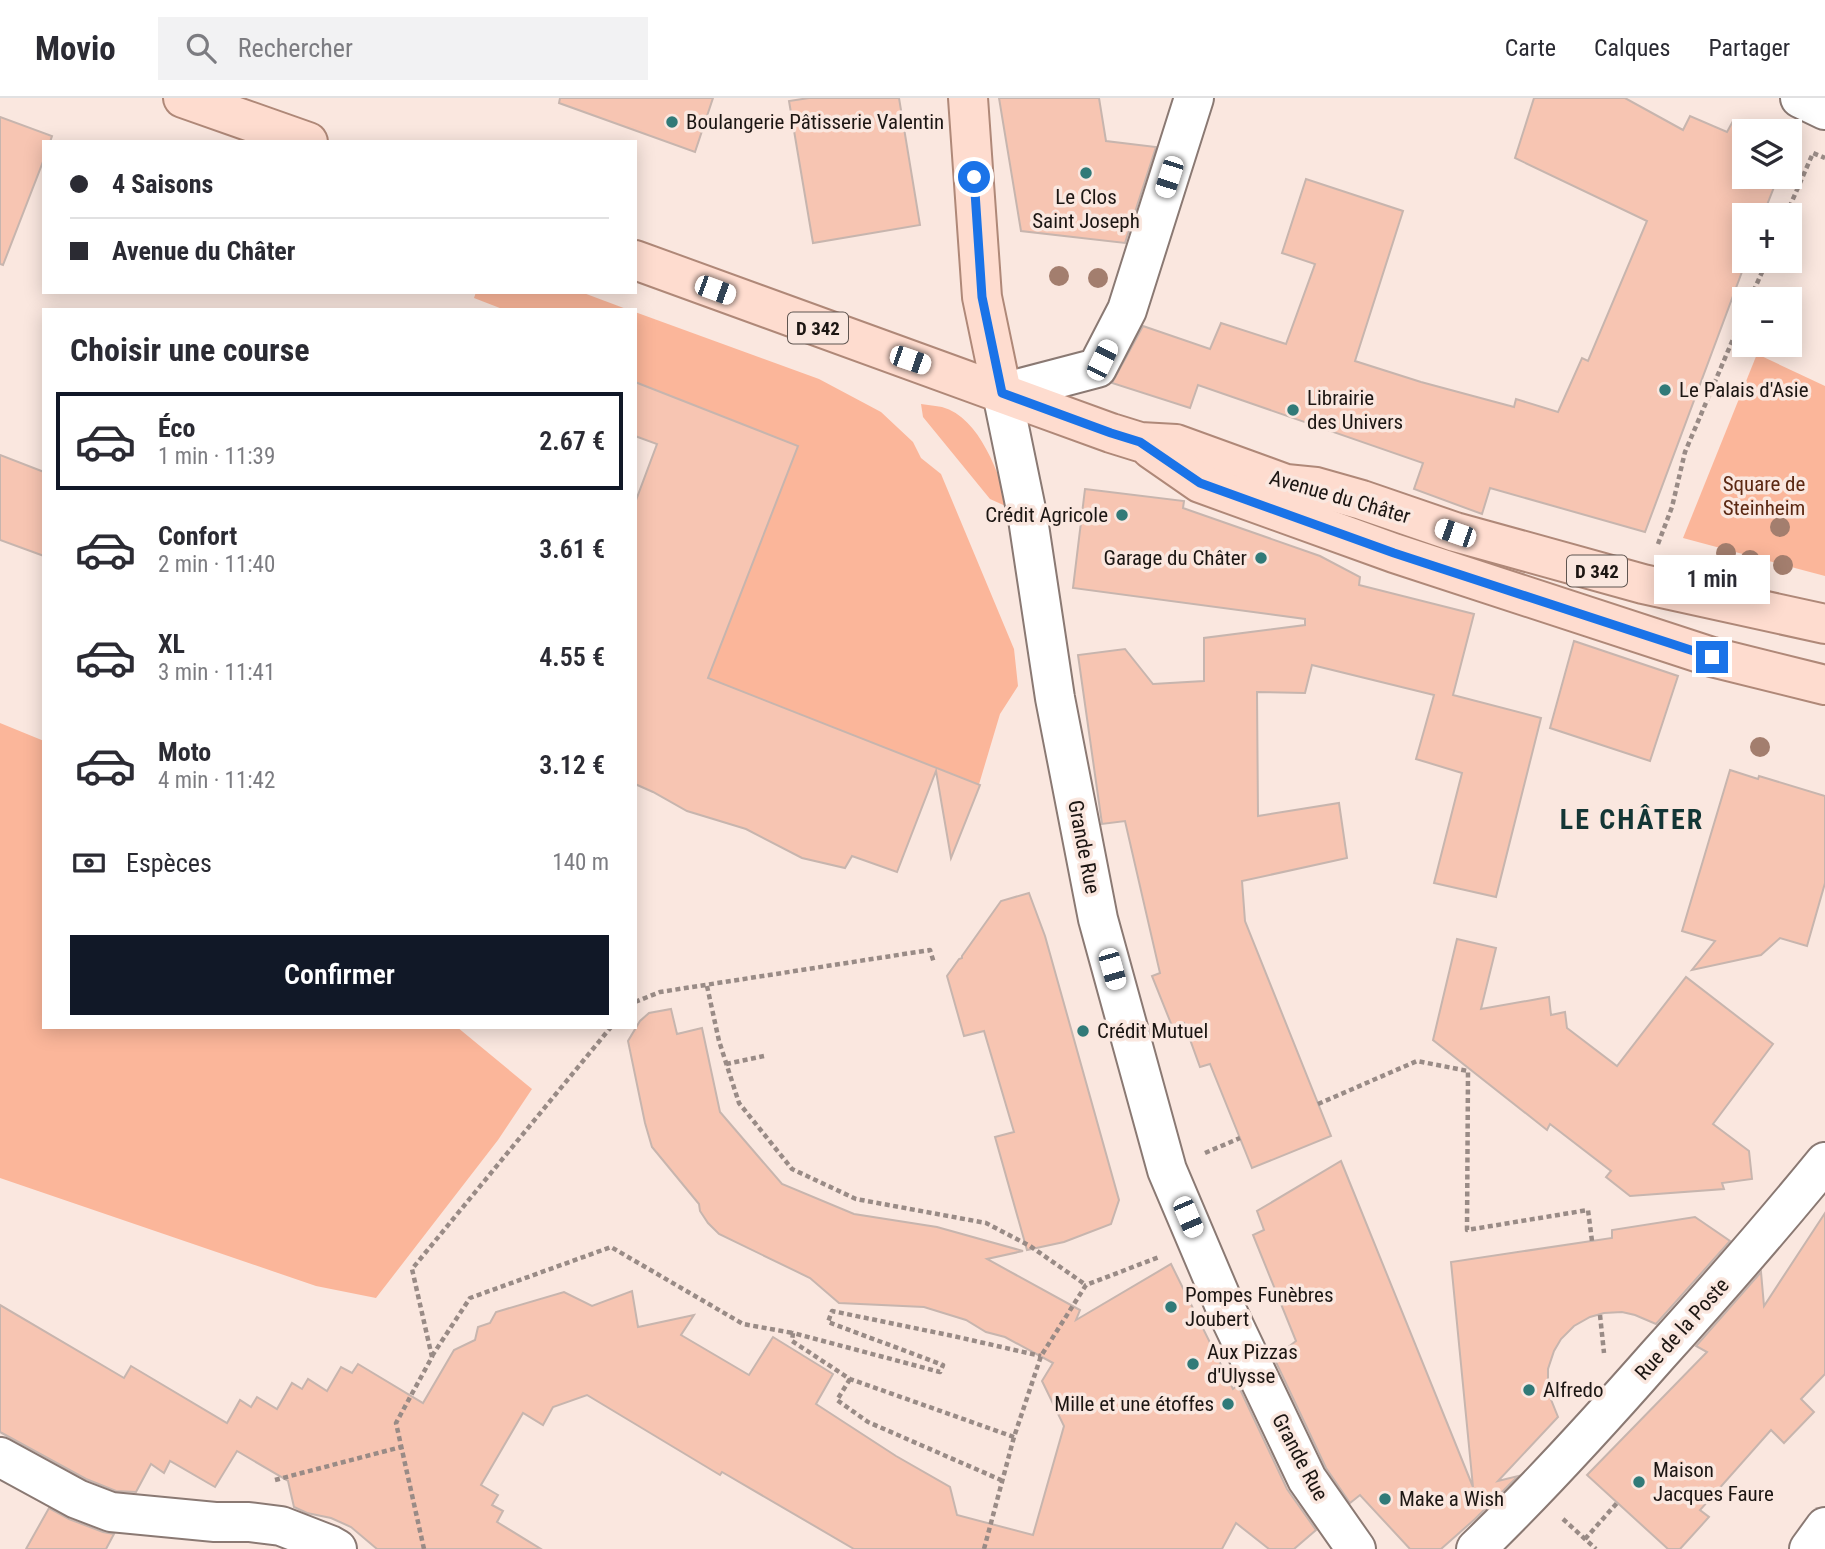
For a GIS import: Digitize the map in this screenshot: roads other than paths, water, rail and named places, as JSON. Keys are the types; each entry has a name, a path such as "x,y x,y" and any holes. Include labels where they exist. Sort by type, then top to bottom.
{"main road":[{"path":"183,98 302,140"},
{"name":"Grande Rue","path":"968,98 982,297 1002,393"},
{"name":"Avenue du Châter","path":"637,261 1140,442 1176,444 1286,484 1316,486 1455,533 1643,584 1825,624"},
{"name":"Avenue du Châter","path":"1140,442 1200,483 1381,549 1712,657 1825,685"}],"street":[{"path":"1002,393 1097,368 1127,310 1194,98"},
{"path":"1800,98 1825,110"},
{"name":"Grande Rue","path":"1002,393 1028,519 1055,698 1098,919 1167,1170 1226,1309 1307,1479 1356,1549"},
{"name":"Rue de la Poste","path":"1476,1549 1535,1492 1729,1276 1825,1162"},
{"path":"0,1457 77,1499 111,1512 281,1526 337,1549"},
{"path":"1809,1549 1825,1527"}],"place":[{"name":"Boulangerie Pâtisserie Valentin","path":"672,122"},
{"name":"Le Clos Saint Joseph","path":"1086,173"},
{"name":"Le Palais d'Asie","path":"1665,390"},
{"name":"Librairie des Univers","path":"1293,410"},
{"name":"Crédit Agricole","path":"1122,515"},
{"name":"Garage du Châter","path":"1261,558"},
{"name":"Crédit Mutuel","path":"1083,1031"},
{"name":"Pompes Funèbres Joubert","path":"1171,1307"},
{"name":"Aux Pizzas d'Ulysse","path":"1193,1364"},
{"name":"Alfredo","path":"1529,1390"},
{"name":"Mille et une étoffes","path":"1228,1404"},
{"name":"Maison Jacques Faure","path":"1639,1482"},
{"name":"Make a Wish","path":"1385,1499"}],"district":[{"name":"LE CHÂTER","path":"1632,819"}],"park label":[{"name":"Square de Steinheim","path":"1764,496"}]}
